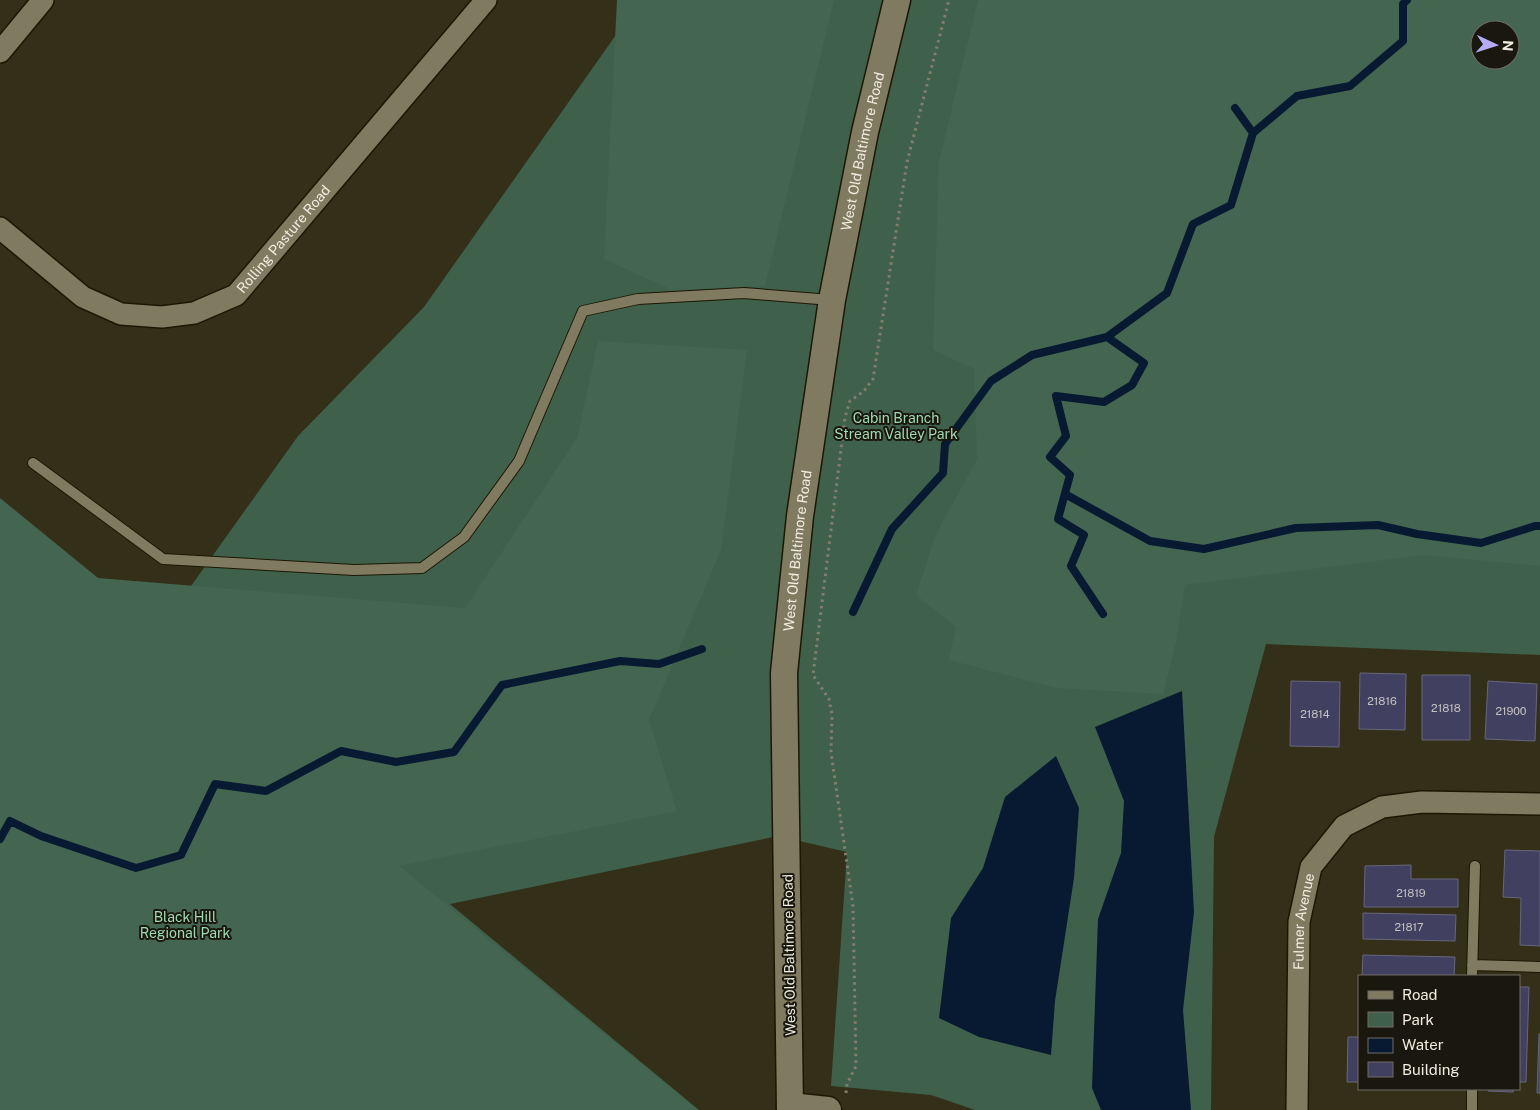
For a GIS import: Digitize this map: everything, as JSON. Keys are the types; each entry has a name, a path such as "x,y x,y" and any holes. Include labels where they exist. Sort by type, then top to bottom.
{"street":[{"path":"0,52 43,0"},
{"name":"Rolling Pasture Road","path":"0,228 83,297 121,314 162,317 194,314 236,295 486,0"},
{"name":"West Old Baltimore Road","path":"790,1108 784,673 800,516 832,300 865,132 896,0"},
{"name":"Fulmer Avenue","path":"1297,1110 1299,922 1311,867 1344,826 1382,807 1422,802 1540,804"},
{"path":"790,1108 837,1103"}],"lane":[{"path":"33,463 163,559 354,570 422,568 464,537 519,461 583,311 638,299 744,293 832,300"},
{"path":"1472,975 1475,866"},
{"path":"1472,965 1540,967"},
{"path":"1472,1090 1472,1110"}],"path":[{"path":"837,1103 856,1066 853,906 832,752 829,699 813,675 844,417 850,401 864,391 873,379 907,162 949,0"}],"green space":[{"path":"617,0 834,0 765,286 672,290 604,259"},
{"name":"Cabin Branch Stream Valley Park","path":"638,0 1540,0 1540,655 1266,644 1214,837 1211,1110 975,1110 931,1095 831,1086 847,852 778,836 450,904 699,1110 0,1110 0,533 144,652 298,436 424,307 637,5"},
{"path":"978,0 1540,0 1540,566 1424,555 1185,585 1176,642 1163,694 1056,688 949,660 956,627 916,595 936,534 977,459 974,369 933,350 939,161"},
{"name":"Black Hill Regional Park","path":"598,341 747,350 721,550 649,720 677,811 399,866 698,1110 0,1110 0,498 98,578 465,608 577,438"}],"water":[{"path":"1182,691 1194,912 1183,1010 1191,1110 1101,1110 1092,1088 1098,919 1121,853 1124,801 1095,727"},
{"path":"1056,756 1079,808 1074,878 1055,1001 1051,1055 979,1037 939,1018 951,918 983,868 1005,797"}],"building":[{"path":"1360,673 1406,674 1405,730 1359,729"},
{"path":"1422,675 1470,675 1470,740 1422,740"},
{"path":"1291,681 1340,682 1339,747 1290,746"},
{"path":"1488,681 1537,684 1535,741 1485,739"},
{"path":"1505,850 1540,851 1540,946 1520,945 1521,898 1503,897"},
{"path":"1411,865 1411,879 1458,879 1458,907 1364,907 1365,866"},
{"path":"1363,913 1456,915 1455,941 1363,939"},
{"path":"1363,955 1455,957 1454,975 1362,975"},
{"path":"1520,987 1529,987 1526,1082 1520,1082"},
{"path":"1539,1034 1540,1093 1537,1093"},
{"path":"1348,1037 1358,1037 1358,1082 1347,1082"},
{"path":"1488,1090 1514,1090 1513,1092"}],"waterway":[{"path":"853,612 892,529 943,473 945,444 991,381 1032,355 1107,337 1167,293 1193,224 1231,205 1253,133 1297,96 1350,86 1403,41 1403,4 1407,0"},
{"path":"1235,108 1253,133"},
{"path":"1103,614 1071,566 1084,535 1058,519 1070,475 1050,457 1066,436 1056,396 1104,402 1132,385 1144,363 1107,337"},
{"path":"1065,494 1150,541 1204,549 1296,528 1378,525 1417,534 1481,543 1540,526"},
{"path":"0,839 10,821 41,836 136,868 181,855 215,784 266,791 341,751 396,762 454,752 502,685 620,661 659,664 702,649"}]}
